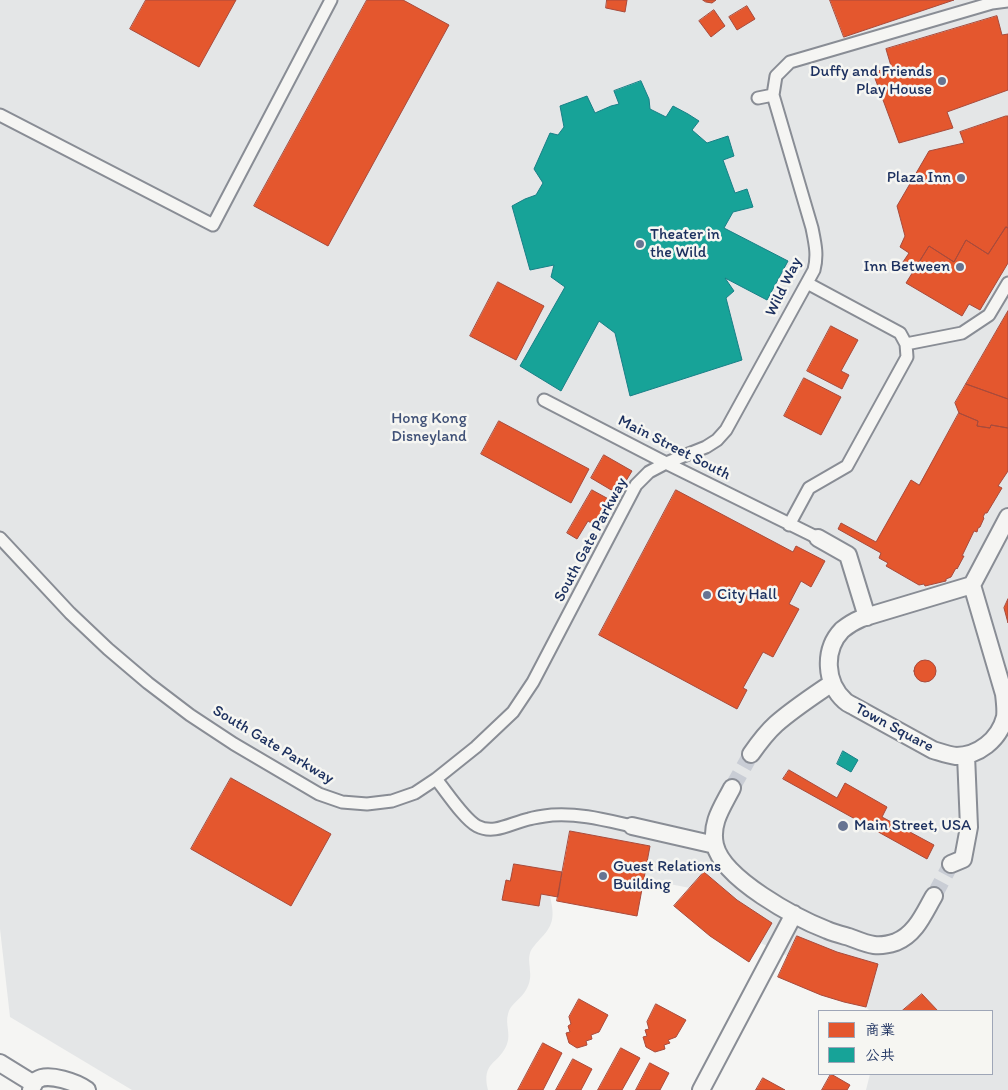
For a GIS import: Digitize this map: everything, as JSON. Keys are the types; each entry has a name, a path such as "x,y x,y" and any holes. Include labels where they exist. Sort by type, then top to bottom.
{"street":[{"path":"751,754 774,726 832,683 829,672 831,649 843,630 852,623 867,616 972,585 1008,517"},
{"path":"818,538 848,555 867,616"},
{"name":"Town Square","path":"832,683 846,702 943,754 954,756 966,755 987,746 1001,728 1005,717 1005,685 972,585"},
{"path":"952,864 963,860 969,827 966,755"},
{"path":"732,788 718,815 714,830 715,845 719,855 725,864 757,892 794,914 827,930 862,942 886,945 897,942 909,934 918,924 934,896"},
{"path":"632,826 715,845"},
{"path":"701,1090 794,914"},
{"path":"0,1064 32,1087 37,1080 42,1078 56,1078 72,1081 88,1090"}],"lane":[{"path":"0,115 213,226 331,0"},
{"path":"758,98 773,95 776,76 790,62 992,3 1008,1"},
{"name":"Wild Way","path":"666,464 706,447 726,430 814,270 816,250 812,228 773,95"},
{"path":"789,525 810,488 846,466 907,357 906,344 900,333 806,283"},
{"path":"906,344 962,333 989,315 1008,284"},
{"name":"Main Street South","path":"544,400 666,464 818,538"},
{"name":"South Gate Parkway","path":"0,538 70,613 108,649 190,715 234,744 319,794 342,802 367,804 392,801 415,792 436,779 476,747 513,712 533,682 636,485 649,472 666,464"},
{"path":"436,779 469,820 477,826 486,829 496,830 528,819 552,815 576,815 632,826"}],"green space":[{"name":"Hong Kong Disneyland","path":"0,0 1008,0 1008,1090 866,1090 870,1075 993,1075 993,1010 869,1010 863,1006 830,998 778,977 787,956 761,943 749,962 710,936 674,906 690,888 644,879 650,846 570,831 558,897 550,896 553,914 551,923 546,933 530,953 529,984 524,993 509,1010 507,1018 507,1044 504,1051 489,1068 486,1081 488,1090 132,1090 10,1017 0,929"}],"building: 商業":[{"path":"146,0 236,0 199,67 130,29"},
{"path":"367,0 403,0 449,25 328,246 254,206"},
{"path":"607,0 627,0 625,12 606,8"},
{"path":"703,0 716,0 712,3"},
{"path":"830,0 954,0 844,37"},
{"path":"747,6 755,19 737,30 729,17"},
{"path":"714,10 725,26 711,37 699,21"},
{"name":"Duffy and Friends Play House","path":"997,16 1002,35 1008,34 1008,90 947,112 953,128 899,143 873,73 891,66 886,49"},
{"name":"Plaza Inn","path":"1008,116 1008,228 1006,227 988,254 966,240 954,262 929,246 913,272 901,265 909,253 900,247 905,236 897,206 929,151 964,143 960,132"},
{"name":"Inn Between","path":"1006,227 1008,228 1008,263 980,310 969,304 962,316 906,283 929,246 954,262 966,240 988,254"},
{"path":"498,282 544,306 516,360 470,336"},
{"path":"1008,311 1008,399 966,384"},
{"path":"831,326 858,340 841,371 849,375 842,389 807,371"},
{"path":"804,378 841,397 821,435 784,416"},
{"path":"966,384 1008,399 1008,428 991,425 990,428 977,426 978,421 959,413 955,403"},
{"path":"959,413 978,421 977,426 990,428 991,425 1008,428 1008,471 998,486 1002,488 987,513 985,513 977,532 974,531 962,556 964,556 951,577 946,579 946,581 925,586 924,584 919,585 886,566 888,563 879,558 881,553 838,529 841,523 876,542 911,480 919,485"},
{"path":"499,421 589,469 571,503 481,454"},
{"path":"604,455 632,471 618,494 591,478"},
{"path":"592,490 614,502 599,528 588,521 577,539 567,533"},
{"name":"City Hall","path":"676,490 793,552 796,546 825,561 811,587 801,581 789,604 799,609 773,657 763,652 743,688 747,690 737,709 599,635"},
{"path":"1008,599 1008,623 1004,608"},
{"path":"925,660 933,663 936,671 933,679 925,682 917,679 914,671 917,663"},
{"path":"789,770 837,798 845,783 887,807 882,817 934,845 927,859 783,779"},
{"path":"231,778 331,834 291,906 191,849"},
{"name":"Guest Relations Building","path":"570,831 650,846 637,916 557,901"},
{"path":"514,864 562,872 558,897 541,894 539,906 502,900 506,880 510,881"},
{"path":"704,872 737,900 772,923 749,962 710,936 674,906"},
{"path":"797,936 837,952 878,964 866,1007 821,995 778,977"},
{"path":"922,994 937,1010 903,1010"},
{"path":"579,999 608,1015 599,1032 591,1035 592,1039 586,1041 587,1045 577,1048 569,1043 566,1033 570,1032 568,1026 571,1024 569,1017"},
{"path":"656,1004 686,1020 676,1037 668,1040 670,1043 664,1045 665,1049 655,1052 646,1047 643,1037 647,1036 645,1030 649,1029 647,1022"},
{"path":"543,1043 562,1053 543,1090 518,1090"},
{"path":"621,1048 640,1058 622,1090 598,1090"},
{"path":"573,1059 592,1069 581,1090 556,1090"},
{"path":"650,1063 669,1073 660,1090 636,1090"},
{"path":"830,1075 850,1085 847,1090 822,1090"},
{"path":"763,1078 785,1090 756,1090"}],"building: 公共":[{"name":"Theater in the Wild","path":"641,81 649,99 650,109 666,117 673,106 688,114 699,121 692,130 707,143 728,136 734,156 723,160 735,193 747,189 753,207 733,212 724,228 788,261 767,300 725,278 734,291 726,298 742,360 630,396 615,333 599,321 561,391 520,366 565,287 551,277 554,265 530,270 512,206 536,195 543,183 534,169 550,133 558,135 564,127 560,106 587,96 595,113 619,104 614,91"},
{"path":"843,751 858,760 851,772 837,764"}],"tunnel":[{"path":"732,788 751,754"},
{"path":"934,896 951,864"}],"place":[{"name":"Duffy and Friends Play House","path":"942,81"},
{"name":"Plaza Inn","path":"961,178"},
{"name":"Theater in the Wild","path":"640,244"},
{"name":"Inn Between","path":"960,267"},
{"name":"City Hall","path":"707,595"},
{"name":"Main Street, USA","path":"843,826"},
{"name":"Guest Relations Building","path":"603,876"}]}
